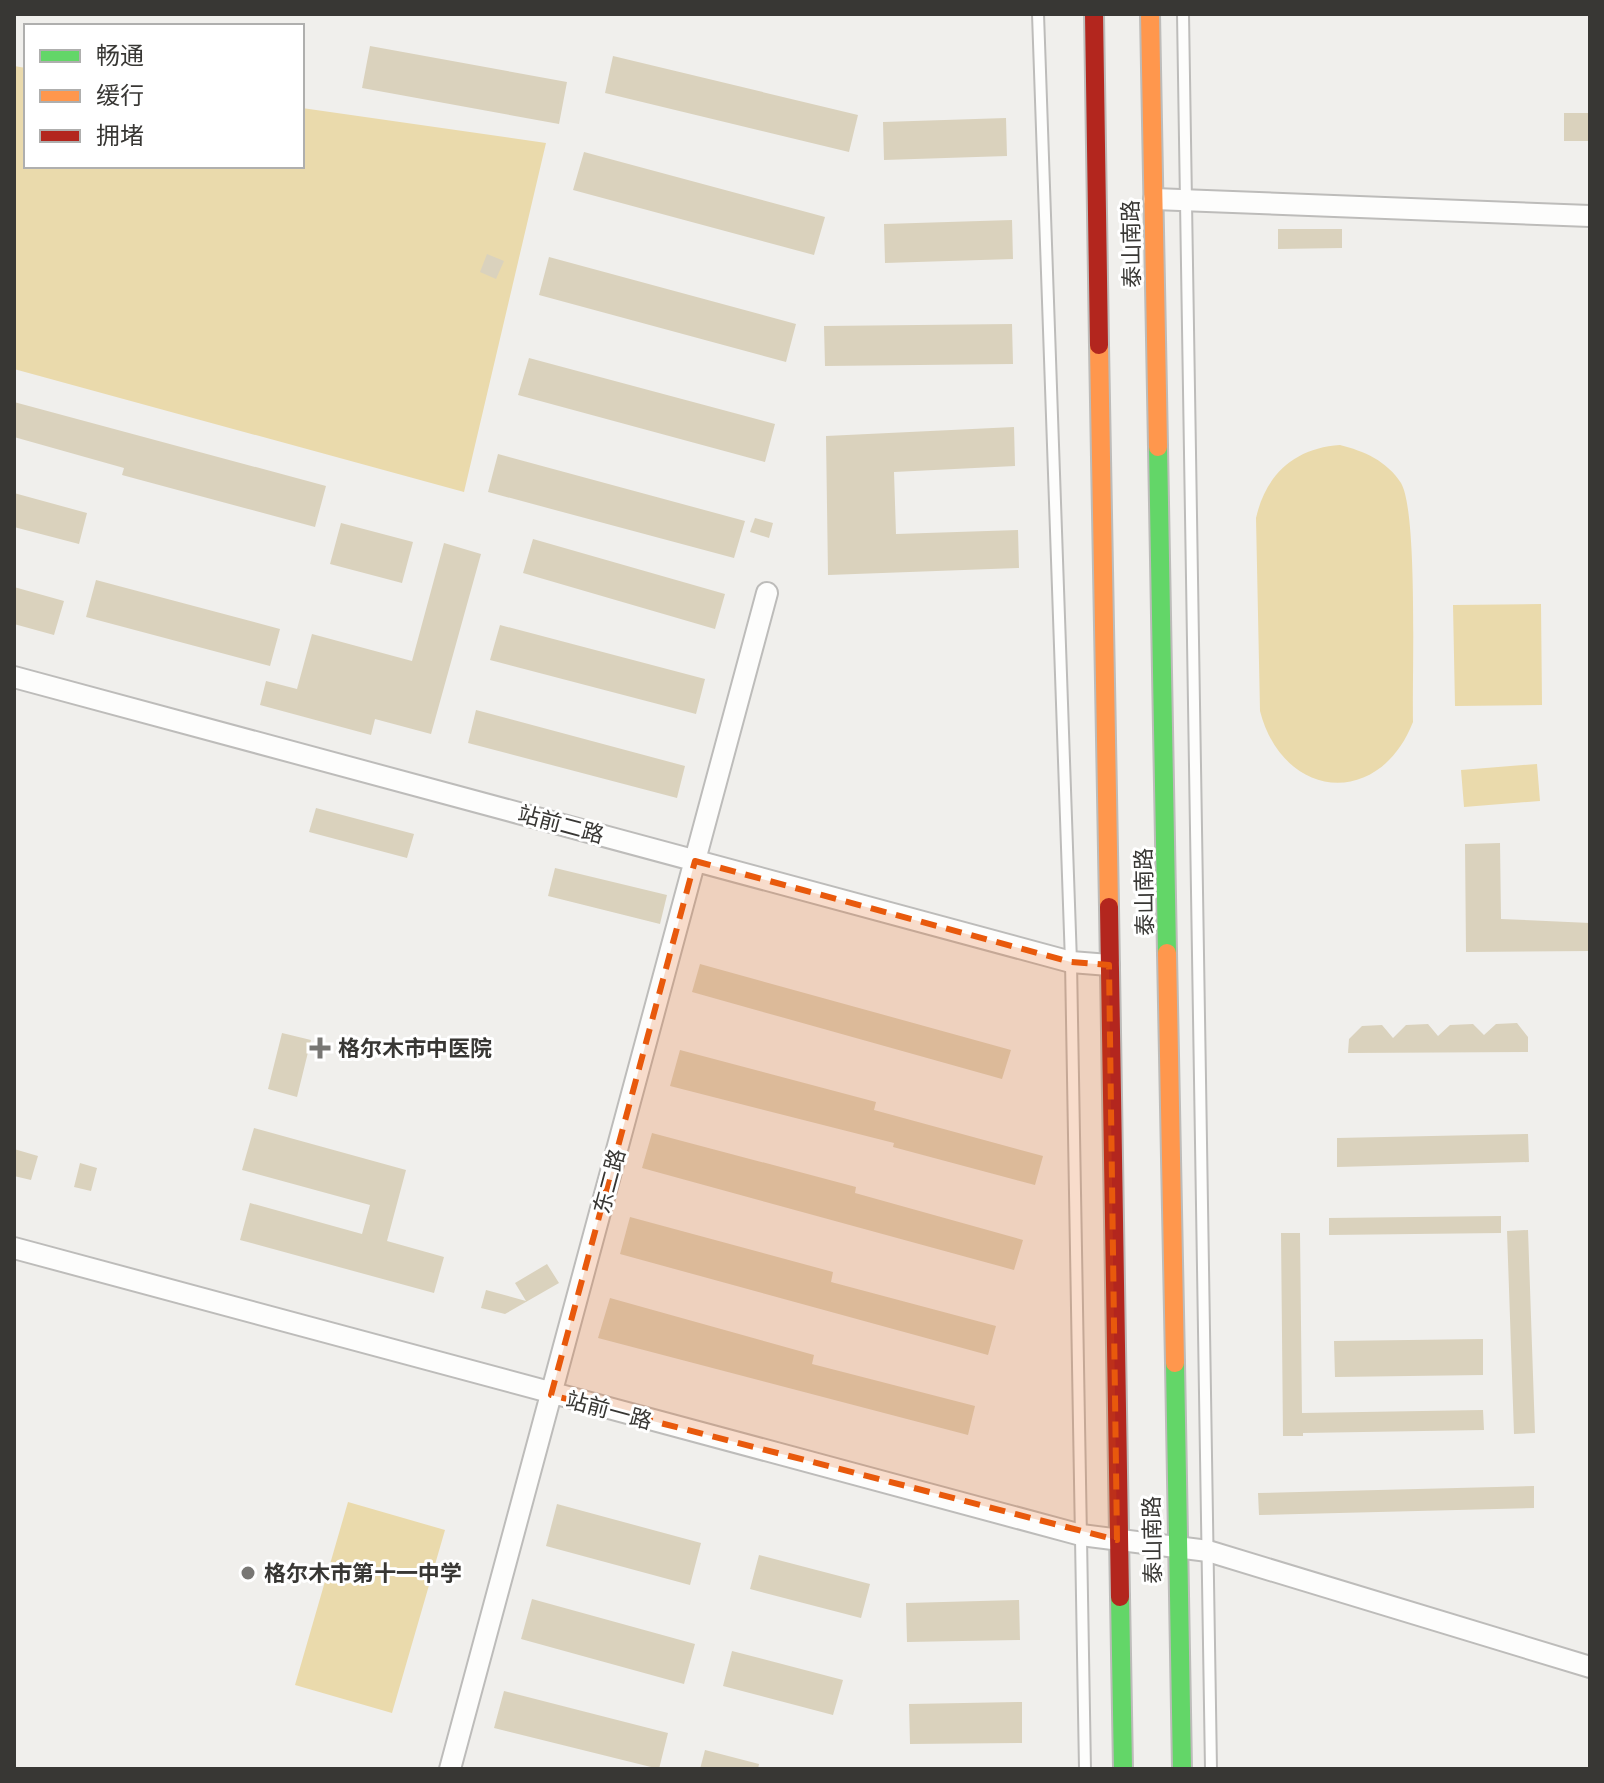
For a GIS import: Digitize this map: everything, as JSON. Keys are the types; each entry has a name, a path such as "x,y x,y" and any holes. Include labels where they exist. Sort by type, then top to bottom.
{"street":[{"name":"泰山南路","path":"1094,14 1123,1769"},
{"name":"泰山南路","path":"1150,14 1182,1769"},
{"path":"1154,199 1590,216"},
{"name":"东二路","path":"450,1769 767,593"},
{"name":"站前二路","path":"14,677 1071,962 1109,965"},
{"name":"站前一路","path":"14,1248 551,1395 1081,1535 1208,1551 1590,1667"}],"lane":[{"path":"1038,14 1071,962 1085,1769"},
{"path":"1183,14 1211,1769"}],"highlighted area":[{"path":"695,861 1071,962 1109,965 1117,1540 551,1395"}],"shaded area":[{"path":"14,66 24,68 24,168 304,168 304,108 546,143 464,492 14,369"},
{"path":"1340,445 1382,463 1401,483 1406,500 1412,560 1413,722 1398,750 1378,770 1356,780 1332,782 1310,777 1289,762 1272,741 1260,711 1256,518 1267,488 1285,466 1309,451"},
{"path":"1541,604 1542,705 1455,706 1453,605"},
{"path":"1537,764 1540,801 1464,807 1461,770"},
{"path":"348,1502 445,1530 392,1713 295,1685"}],"building":[{"path":"370,46 567,82 559,124 362,88"},
{"path":"613,56 858,115 849,152 605,93"},
{"path":"1564,113 1590,113 1590,141 1564,141"},
{"path":"1006,118 1007,156 884,160 883,122"},
{"path":"584,152 825,217 814,255 573,190"},
{"path":"1012,220 1013,259 885,263 884,224"},
{"path":"1278,229 1342,229 1342,248 1278,249"},
{"path":"487,254 504,261 496,279 480,272"},
{"path":"549,257 796,324 786,362 539,295"},
{"path":"1012,324 1013,364 825,366 824,326"},
{"path":"529,358 775,424 765,462 518,395"},
{"path":"14,402 326,486 315,527 122,475 124,468 14,437"},
{"path":"1014,427 1015,466 894,472 896,534 1018,530 1019,568 828,575 826,436"},
{"path":"498,454 745,521 734,558 488,492"},
{"path":"14,493 87,513 79,544 14,527"},
{"path":"755,518 773,523 769,538 750,532"},
{"path":"341,523 413,542 402,583 330,564"},
{"path":"533,539 725,594 715,629 523,573"},
{"path":"444,543 481,554 431,734 375,719 371,735 260,705 266,681 297,689 312,634 412,661"},
{"path":"96,580 280,629 270,666 86,617"},
{"path":"14,587 64,601 54,635 14,624"},
{"path":"500,625 705,679 696,714 490,660"},
{"path":"476,710 685,766 677,798 468,743"},
{"path":"316,808 414,834 407,858 309,832"},
{"path":"1500,843 1501,919 1590,923 1590,951 1466,952 1465,844"},
{"path":"555,868 667,895 660,924 548,896"},
{"path":"700,964 1011,1050 1002,1079 692,992"},
{"path":"1517,1023 1528,1037 1528,1052 1348,1053 1349,1039 1362,1026 1382,1025 1393,1038 1406,1025 1428,1024 1438,1036 1450,1025 1473,1024 1484,1035 1496,1024"},
{"path":"282,1033 311,1040 297,1097 268,1089"},
{"path":"680,1050 876,1102 874,1110 1043,1156 1035,1185 893,1147 894,1143 670,1086"},
{"path":"254,1128 406,1170 387,1241 444,1257 434,1293 240,1240 250,1203 362,1234 370,1205 242,1170"},
{"path":"652,1133 856,1187 855,1193 1023,1240 1014,1270 642,1168"},
{"path":"1528,1134 1529,1162 1337,1167 1337,1138"},
{"path":"14,1149 38,1156 31,1180 14,1176"},
{"path":"80,1163 97,1168 91,1191 74,1187"},
{"path":"1501,1216 1501,1233 1329,1235 1329,1218"},
{"path":"630,1217 833,1272 831,1282 996,1326 988,1355 620,1254"},
{"path":"1528,1230 1535,1433 1514,1434 1507,1231"},
{"path":"1281,1233 1300,1233 1302,1413 1483,1410 1484,1430 1303,1433 1303,1436 1283,1436"},
{"path":"547,1264 559,1283 505,1314 481,1308 486,1290 526,1301 515,1283"},
{"path":"610,1298 814,1355 812,1364 975,1406 968,1435 598,1338"},
{"path":"1483,1339 1483,1375 1335,1377 1334,1341"},
{"path":"1534,1486 1534,1508 1259,1515 1258,1493"},
{"path":"557,1504 701,1543 690,1585 546,1546"},
{"path":"759,1555 870,1584 861,1618 750,1589"},
{"path":"532,1599 695,1644 684,1684 521,1639"},
{"path":"1019,1600 1020,1640 907,1642 906,1603"},
{"path":"732,1651 843,1680 833,1715 723,1686"},
{"path":"504,1691 668,1733 659,1769 494,1728"},
{"path":"1022,1702 1022,1743 910,1744 909,1704"},
{"path":"705,1750 759,1764 758,1769 700,1769"}],"traffic: fast":[{"path":"1158,447 1167,953"},
{"path":"1175,1363 1182,1769"},
{"path":"1120,1597 1123,1769"}],"traffic: slow":[{"path":"1150,14 1158,447"},
{"path":"1099,345 1109,907"},
{"path":"1167,953 1175,1363"}],"traffic: jam":[{"path":"1094,14 1099,345"},
{"path":"1109,907 1120,1597"}],"place":[{"name":"格尔木市中医院","path":"320,1048"},
{"name":"格尔木市第十一中学","path":"248,1573"}]}
